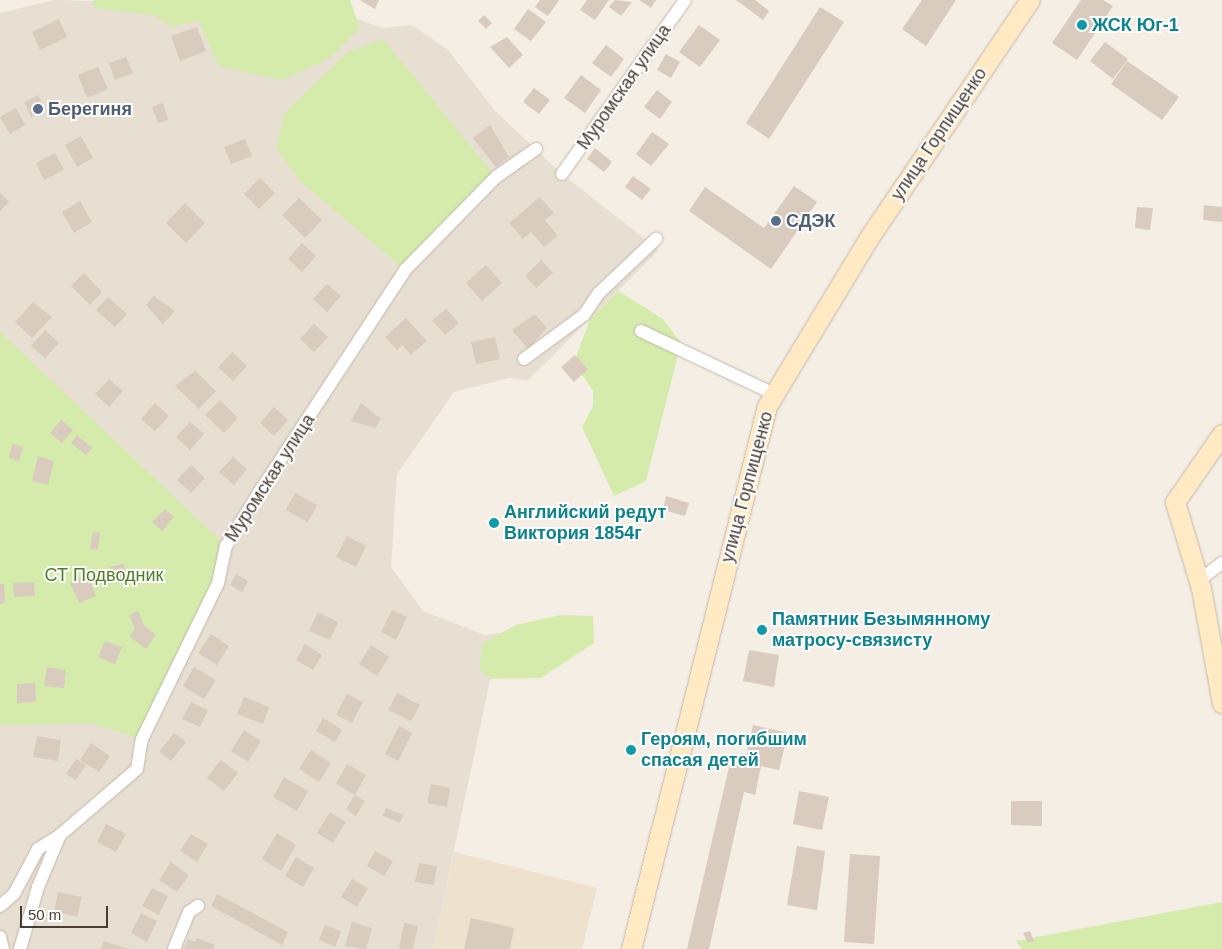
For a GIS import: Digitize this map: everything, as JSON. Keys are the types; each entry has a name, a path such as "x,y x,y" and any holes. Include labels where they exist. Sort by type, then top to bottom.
{"main road":[{"name":"улица Горпищенко","path":"631,949 767,406 870,236 1030,0"},
{"path":"1222,434 1175,502 1198,581 1222,703"}],"street":[{"name":"Муромская улица","path":"562,174 685,0"},
{"name":"Муромская улица","path":"20,949 38,887 60,835 133,775 156,704 218,583 226,546 405,270 496,177 536,150"},
{"path":"524,359 584,315 598,293 656,239"},
{"path":"642,331 774,394"},
{"path":"1198,581 1222,563"},
{"path":"0,906 14,894 38,849 60,835"},
{"path":"174,949 189,912 198,906"},
{"path":"0,937 3,949"}],"shaded area":[{"path":"55,0 331,9 382,28 412,25 448,50 495,111 562,174 659,250 527,381 509,378 454,392 397,474 391,567 423,611 485,635 500,633 433,949 0,949 0,13"},
{"path":"454,852 597,888 582,949 433,949"}],"green space":[{"path":"93,0 350,0 360,28 330,58 282,80 219,66 198,20 172,27 154,15 95,8"},
{"path":"383,39 496,177 405,270 301,182 276,148 285,112 348,52"},
{"path":"618,291 663,319 681,343 646,481 614,496 582,427 593,406 593,391 574,363 590,319"},
{"name":"СТ Подводник","path":"0,332 226,546 214,590 142,739 91,723 0,725"},
{"path":"560,615 593,616 594,643 541,678 491,679 479,668 483,643 516,625"},
{"path":"1222,902 1222,949 1022,949 1016,941"}],"building":[{"path":"360,0 379,0 375,9"},
{"path":"540,0 559,0 548,16 535,7"},
{"path":"587,0 609,0 595,20 580,10"},
{"path":"615,0 632,2 621,16 609,7"},
{"path":"639,0 656,0 651,8"},
{"path":"736,0 755,0 769,11 763,20"},
{"path":"922,0 956,0 926,46 902,29"},
{"name":"ЖСК Юг-1","path":"1081,0 1103,0 1113,6 1077,60 1052,43"},
{"path":"820,7 844,22 769,139 746,123"},
{"path":"528,9 546,22 531,41 514,29"},
{"path":"484,15 492,23 486,29 478,21"},
{"path":"59,19 67,37 40,50 32,32"},
{"path":"699,25 720,40 700,67 679,52"},
{"path":"197,27 206,51 180,61 171,36"},
{"path":"507,37 523,55 509,68 490,47"},
{"path":"1105,42 1128,59 1113,79 1090,61"},
{"path":"606,45 624,59 611,77 592,63"},
{"path":"666,54 680,62 671,78 657,70"},
{"path":"126,57 133,73 115,80 109,63"},
{"path":"1127,61 1179,97 1162,120 1111,84"},
{"path":"98,67 108,89 87,98 78,75"},
{"path":"581,75 601,90 585,113 564,98"},
{"path":"534,88 550,100 539,114 523,102"},
{"path":"657,90 672,102 660,119 644,107"},
{"path":"38,95 46,110 31,117 24,102"},
{"path":"163,103 168,120 158,123 152,107"},
{"path":"16,108 25,125 10,134 0,117"},
{"path":"490,125 509,157 496,167 473,138"},
{"path":"652,132 669,144 651,166 636,154"},
{"path":"81,136 93,158 77,167 65,145"},
{"path":"245,139 252,156 231,164 224,147"},
{"path":"595,148 612,162 604,172 587,159"},
{"path":"55,153 64,170 44,180 36,163"},
{"path":"633,176 651,189 642,200 625,187"},
{"path":"260,178 275,193 259,209 244,194"},
{"path":"794,186 817,202 771,269 689,211 705,187 764,228"},
{"path":"0,192 9,202 0,211"},
{"path":"540,197 554,213 545,220 558,236 544,247 531,232 523,239 509,223"},
{"path":"299,198 322,220 305,238 282,215"},
{"path":"80,201 92,222 74,233 62,212"},
{"path":"185,203 205,223 186,243 166,223"},
{"path":"1204,205 1222,207 1222,222 1203,220"},
{"path":"1137,207 1153,208 1150,230 1135,228"},
{"path":"302,243 316,256 302,272 288,259"},
{"path":"541,260 553,273 536,288 525,276"},
{"path":"486,265 502,283 482,301 466,283"},
{"path":"84,273 102,292 90,305 71,286"},
{"path":"327,284 341,296 327,312 313,299"},
{"path":"154,296 175,311 163,324 146,305"},
{"path":"108,297 127,314 115,327 96,310"},
{"path":"33,302 52,317 32,338 15,322"},
{"path":"446,309 459,323 445,335 432,320"},
{"path":"535,314 547,328 528,349 512,330"},
{"path":"406,318 427,341 411,355 402,345 397,350 385,337"},
{"path":"314,324 328,337 314,352 300,339"},
{"path":"45,330 59,343 45,358 31,346"},
{"path":"495,337 500,359 476,364 471,342"},
{"path":"232,352 247,366 233,381 218,367"},
{"path":"575,355 588,369 574,382 561,367"},
{"path":"195,371 216,391 199,409 175,386"},
{"path":"109,379 123,391 109,407 95,394"},
{"path":"220,400 238,418 224,433 205,415"},
{"path":"155,403 169,416 155,431 141,419"},
{"path":"361,403 381,419 375,428 351,421"},
{"path":"274,407 288,420 274,436 260,423"},
{"path":"61,420 73,430 62,443 50,433"},
{"path":"190,422 204,434 190,450 176,437"},
{"path":"77,435 92,448 86,455 71,443"},
{"path":"12,444 23,447 19,461 9,458"},
{"path":"38,456 54,461 48,485 32,481"},
{"path":"233,457 247,469 234,485 219,472"},
{"path":"191,465 205,478 191,493 177,480"},
{"path":"295,493 317,505 308,522 286,510"},
{"path":"666,496 689,503 685,516 663,510"},
{"path":"165,509 174,517 162,531 152,522"},
{"path":"93,532 100,533 98,550 90,549"},
{"path":"347,536 366,546 356,567 336,557"},
{"path":"124,564 126,576 113,579 110,567"},
{"path":"87,574 96,596 79,603 70,582"},
{"path":"236,574 248,581 242,592 230,585"},
{"path":"34,582 35,596 14,597 13,583"},
{"path":"0,584 4,584 5,603 0,604"},
{"path":"392,610 407,617 396,640 381,632"},
{"path":"138,611 144,625 156,635 146,649 129,636 135,629 129,615"},
{"path":"318,612 338,622 330,640 309,631"},
{"path":"211,634 229,646 217,665 198,653"},
{"path":"105,641 122,647 115,664 98,657"},
{"path":"305,644 322,655 313,670 296,660"},
{"path":"371,645 389,657 377,676 359,664"},
{"path":"749,650 779,655 774,687 743,681"},
{"path":"47,667 66,670 64,688 44,686"},
{"path":"194,667 216,680 204,699 183,686"},
{"path":"35,683 36,702 17,703 17,684"},
{"path":"397,693 420,705 411,721 388,710"},
{"path":"347,694 363,702 352,723 336,715"},
{"path":"244,697 269,707 263,724 237,714"},
{"path":"191,702 208,710 200,727 182,719"},
{"path":"323,718 342,730 335,742 316,731"},
{"path":"753,725 788,733 779,770 761,766 755,795 744,792 709,949 687,949 732,754 746,757"},
{"path":"399,726 412,733 398,761 385,754"},
{"path":"244,730 261,741 248,762 231,751"},
{"path":"174,733 186,742 171,761 159,752"},
{"path":"37,736 61,740 58,761 33,757"},
{"path":"91,743 110,756 99,772 80,760"},
{"path":"311,750 331,763 319,782 299,769"},
{"path":"76,759 86,765 76,780 66,774"},
{"path":"221,760 238,773 224,791 207,778"},
{"path":"347,764 366,775 355,795 336,784"},
{"path":"284,777 308,791 297,811 273,797"},
{"path":"431,784 450,788 447,807 427,803"},
{"path":"799,791 829,797 822,830 793,824"},
{"path":"355,795 365,801 356,816 346,809"},
{"path":"1011,801 1042,801 1042,826 1011,825"},
{"path":"386,808 403,815 400,823 383,816"},
{"path":"330,812 346,822 333,843 317,833"},
{"path":"106,824 126,834 116,852 97,842"},
{"path":"277,833 296,845 281,871 262,859"},
{"path":"191,834 208,844 197,862 180,851"},
{"path":"797,846 825,851 817,910 787,905"},
{"path":"375,851 393,861 384,876 367,866"},
{"path":"850,854 880,856 874,944 844,942"},
{"path":"296,857 314,868 303,887 285,876"},
{"path":"171,862 189,875 177,892 159,880"},
{"path":"419,863 437,866 434,885 415,882"},
{"path":"352,879 368,888 357,907 341,897"},
{"path":"152,888 168,896 159,915 142,906"},
{"path":"58,892 82,897 77,917 54,911"},
{"path":"217,894 288,932 282,945 211,906"},
{"path":"141,913 157,921 147,942 131,933"},
{"path":"471,918 514,928 510,949 464,949"},
{"path":"352,922 372,928 366,949 345,946"},
{"path":"404,923 418,926 413,949 399,949"},
{"path":"325,925 341,931 335,947 319,940"},
{"path":"1030,931 1034,941 1028,943 1023,933"},
{"path":"197,938 215,945 213,949 184,949 188,939 195,942"},
{"path":"104,941 129,949 101,949"}],"place":[{"name":"ЖСК Юг-1","path":"1082,25"},
{"name":"Берегиня","path":"38,109"},
{"name":"СДЭК","path":"776,221"},
{"name":"Английский редут Виктория 1854г","path":"494,523"},
{"name":"Памятник Безымянному матросу-связисту","path":"762,630"},
{"name":"Героям, погибшим спасая детей","path":"631,750"}]}
